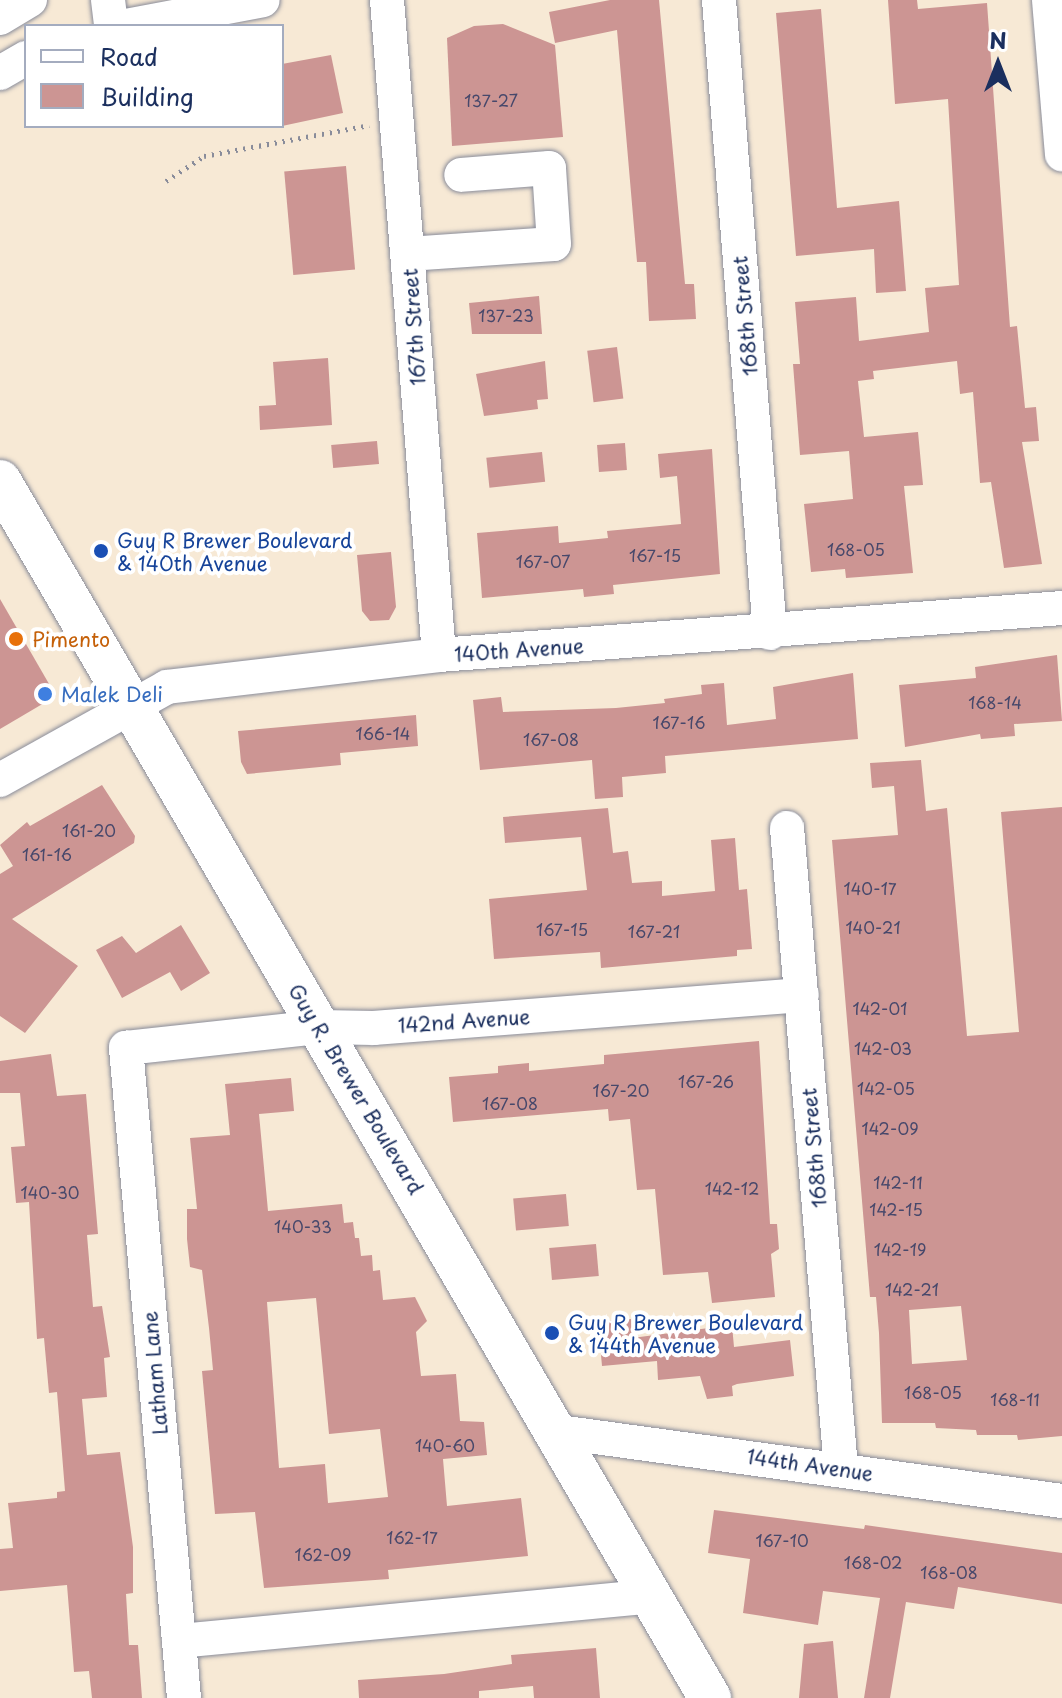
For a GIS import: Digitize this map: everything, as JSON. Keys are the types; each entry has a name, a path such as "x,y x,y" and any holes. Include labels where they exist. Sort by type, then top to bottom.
{"main road":[{"name":"Guy R. Brewer Boulevard","path":"0,481 128,706 559,1432 710,1698"}],"street":[{"path":"0,18 30,0"},
{"path":"108,0 111,24"},
{"path":"137,24 263,0"},
{"name":"167th Street","path":"387,0 439,655"},
{"name":"168th Street","path":"719,0 770,633"},
{"path":"1049,0 1062,154"},
{"path":"0,73 24,59"},
{"path":"408,254 554,244 549,168 461,175"},
{"name":"140th Avenue","path":"2,774 167,687 439,655 770,633 1062,608"},
{"name":"168th Street","path":"787,828 841,1469"},
{"name":"142nd Avenue","path":"126,1048 320,1027 374,1028 802,995"},
{"name":"Latham Lane","path":"126,1048 184,1698"},
{"name":"144th Avenue","path":"559,1432 1062,1501"},
{"path":"179,1641 651,1596"}],"path":[{"path":"166,181 204,156 370,124"}],"building":[{"path":"610,0 659,0 685,284 694,284 696,319 649,321 646,262 637,262 617,30 555,43 549,12"},
{"path":"888,0 917,0 918,9 987,3 1010,327 1017,326 1025,408 1036,407 1039,441 1022,442 1042,564 1004,568 991,482 980,483 973,392 960,394 957,361 873,371 874,379 858,381 864,437 918,432 923,485 904,486 913,573 846,578 845,569 811,572 804,504 853,499 849,451 800,455 793,364 800,364 795,302 856,297 859,341 929,332 925,288 959,285 948,99 895,104"},
{"path":"821,9 837,208 899,201 906,291 876,293 874,249 796,256 776,13"},
{"path":"503,24 555,45 563,137 452,146 447,38 474,26"},
{"path":"331,55 343,113 284,126 284,64"},
{"path":"346,166 355,270 293,275 284,171"},
{"path":"539,296 542,334 472,334 469,303"},
{"path":"617,347 623,399 594,402 587,351"},
{"path":"328,358 332,425 260,430 259,406 276,405 273,362"},
{"path":"545,361 548,399 537,400 538,409 484,416 476,374"},
{"path":"377,441 379,464 333,468 331,445"},
{"path":"625,443 627,470 599,472 597,445"},
{"path":"712,449 720,574 613,585 614,594 584,597 583,589 482,598 477,533 558,526 559,543 608,538 607,531 681,524 677,476 660,478 658,454"},
{"path":"542,452 545,482 489,488 486,458"},
{"path":"391,552 396,607 389,620 370,621 362,611 357,555"},
{"path":"0,599 56,696 0,729"},
{"path":"1057,655 1062,721 1014,724 1015,736 981,739 980,734 905,747 899,685 976,678 975,667"},
{"path":"853,673 858,739 665,756 666,773 622,777 623,797 595,799 592,760 480,770 473,700 501,697 503,712 616,708 665,703 664,699 702,694 701,685 724,683 727,725 776,719 773,687"},
{"path":"416,715 418,746 340,753 341,765 247,774 241,762 238,731"},
{"path":"921,760 926,811 947,808 967,1036 1019,1032 1001,812 1062,807 1062,1436 1018,1440 1017,1435 977,1435 976,1430 936,1428 935,1423 882,1423 876,1297 870,1297 832,840 898,835 894,786 872,788 870,763","holes":["961,1306 967,1360 912,1364 909,1310"]},
{"path":"102,785 135,836 134,843 12,919 78,966 25,1033 0,1016 0,874 13,866 0,845 27,822 30,826"},
{"path":"608,808 613,853 628,851 632,883 662,881 662,896 715,891 711,840 735,838 739,890 747,889 752,949 737,950 737,956 601,968 600,952 494,959 489,899 587,890 581,837 505,843 503,817"},
{"path":"181,925 210,973 181,991 170,972 122,998 96,950 122,936 136,953"},
{"path":"759,1041 770,1224 777,1224 779,1249 771,1254 775,1297 712,1303 708,1272 663,1275 655,1189 637,1190 630,1119 609,1121 608,1109 453,1122 449,1077 498,1073 498,1066 529,1063 529,1071 604,1064 604,1055"},
{"path":"51,1054 57,1096 86,1094 98,1234 87,1235 93,1307 102,1306 110,1357 104,1358 107,1397 82,1399 87,1455 120,1452 133,1547 133,1593 126,1594 129,1645 138,1645 142,1698 92,1698 89,1671 74,1672 67,1585 0,1591 0,1549 13,1548 8,1503 57,1498 57,1492 65,1491 57,1392 49,1393 44,1338 37,1339 29,1202 16,1203 11,1147 25,1146 20,1093 0,1093 0,1061"},
{"path":"291,1078 294,1111 259,1114 268,1211 342,1204 344,1223 353,1222 361,1256 372,1255 373,1271 380,1270 383,1300 415,1297 427,1321 416,1332 421,1376 456,1374 460,1421 484,1422 487,1455 443,1459 447,1506 521,1498 528,1556 388,1570 389,1579 264,1588 255,1512 215,1514 202,1371 213,1370 202,1270 190,1267 187,1209 197,1209 190,1138 230,1135 225,1084","holes":["316,1298 329,1434 380,1429 388,1497 328,1503 325,1464 279,1468 267,1302"]},
{"path":"566,1194 569,1226 516,1230 513,1199"},
{"path":"596,1244 599,1276 552,1280 549,1248"},
{"path":"631,1319 632,1338 732,1325 734,1347 790,1340 794,1376 737,1384 732,1386 733,1396 707,1399 700,1376 658,1380 657,1361 602,1366 598,1322"},
{"path":"714,1510 864,1529 865,1525 1062,1553 1062,1604 958,1587 954,1609 906,1602 890,1698 864,1698 880,1598 823,1591 818,1625 743,1613 750,1559 708,1553"},
{"path":"833,1641 838,1698 799,1698 804,1644"},
{"path":"596,1648 600,1698 534,1698 533,1686 479,1691 479,1698 359,1698 358,1680 444,1674 512,1664 511,1655"}],"place":[{"name":"Guy R Brewer Boulevard & 140th Avenue","path":"101,551"},
{"name":"Pimento","path":"16,639"},
{"name":"Malek Deli","path":"45,694"},
{"name":"Guy R Brewer Boulevard & 144th Avenue","path":"552,1333"}]}
